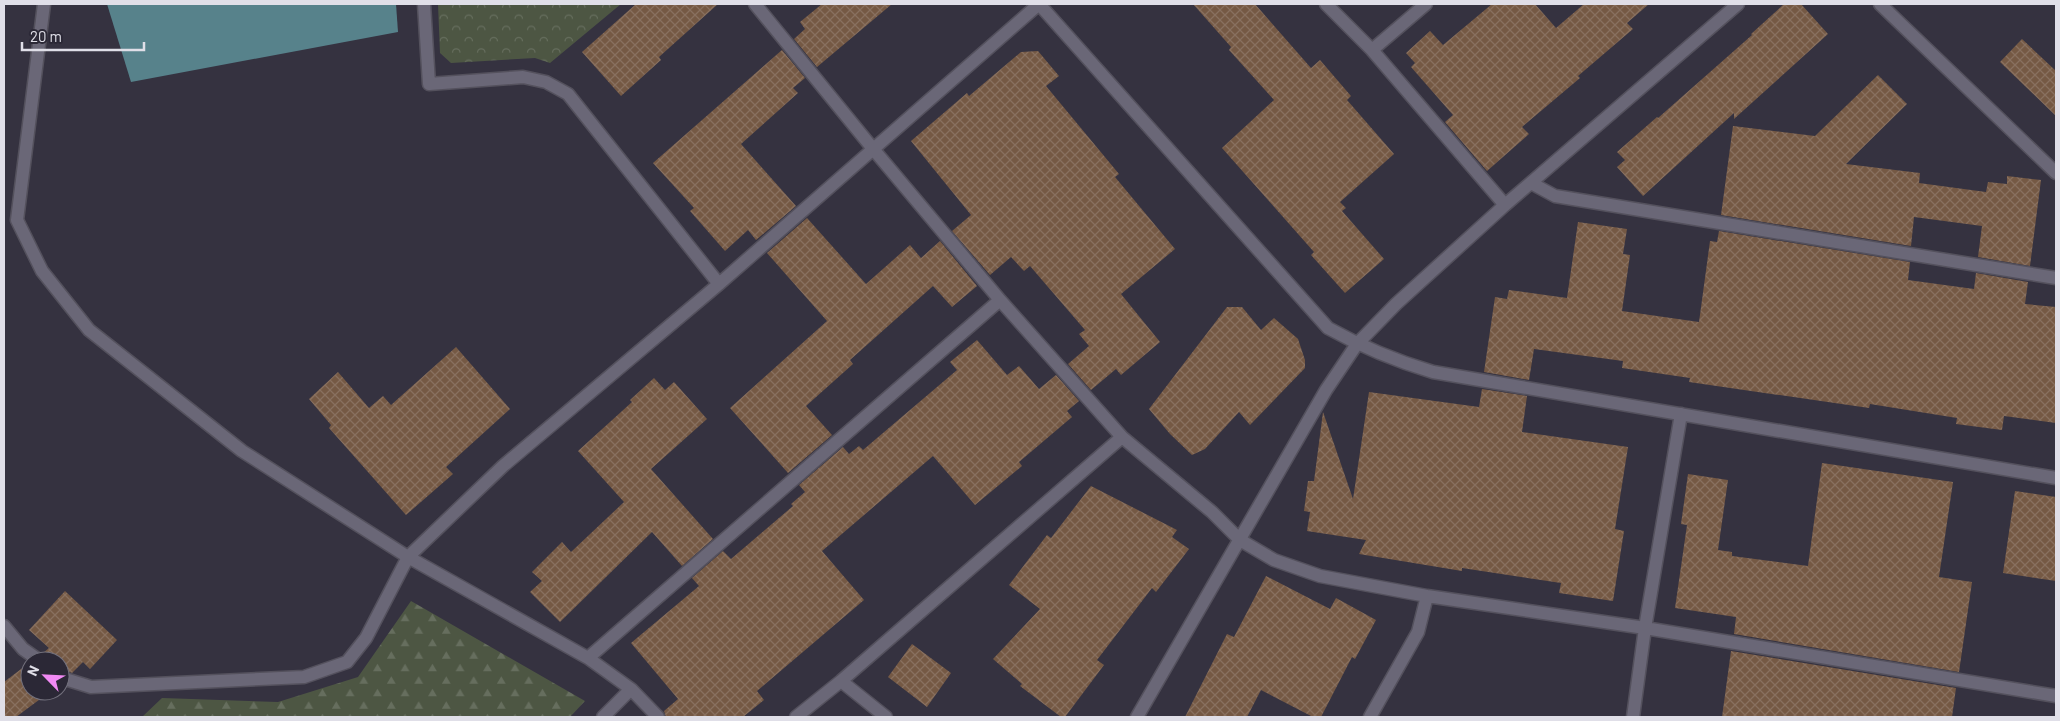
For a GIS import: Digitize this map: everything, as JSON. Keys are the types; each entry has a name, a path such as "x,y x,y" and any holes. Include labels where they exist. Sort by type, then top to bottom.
{"street":[{"path":"44,4 17,220 42,271 88,330 242,451 408,557 588,658 631,689 658,717"},
{"path":"424,4 429,84 523,77 546,82 568,94 720,284"},
{"path":"755,4 1000,300 1122,437 1212,512 1240,540 1274,560 1320,576 1427,596 1645,628 2056,696"},
{"path":"70,681 91,687 304,677 347,662 366,638 408,557 503,466 720,284 1039,4 1328,328 1357,344 1399,362 1433,372 2056,478"},
{"path":"1326,4 1372,50 1505,205"},
{"path":"1372,50 1426,4"},
{"path":"1137,717 1326,390 1357,344 1396,304 1505,205 1738,4"},
{"path":"1880,4 2056,173"},
{"path":"1531,183 1556,196 2056,278"},
{"path":"588,658 1000,300"},
{"path":"1633,717 1645,628 1681,414"},
{"path":"796,717 841,681 1122,437"},
{"path":"1370,717 1418,632 1427,596"},
{"path":"4,626 26,651"},
{"path":"841,681 886,717"},
{"path":"603,717 631,689"}],"green space":[{"path":"438,4 621,4 550,63 535,58 451,63 440,53"},
{"path":"411,601 585,701 570,717 142,717 162,698 278,702 358,677"}],"shaded area":[{"path":"107,4 396,4 398,32 131,82"}],"building":[{"path":"636,4 718,4 659,57 661,60 621,96 582,52"},
{"path":"822,4 892,4 817,67 794,39 805,29 800,22"},
{"path":"1193,4 1255,4 1311,68 1320,60 1351,96 1347,100 1394,154 1340,202 1346,208 1342,211 1384,259 1345,293 1311,255 1314,252 1222,148 1274,100 1229,50 1231,47"},
{"path":"1492,4 1535,4 1556,28 1584,4 1649,4 1627,23 1633,29 1578,76 1580,78 1522,127 1529,134 1487,171 1445,122 1453,115 1411,67 1415,63 1406,53 1430,31 1443,45"},
{"path":"1784,4 1801,4 1828,34 1734,119 1734,113 1643,196 1617,167 1625,160 1617,152 1752,35"},
{"path":"2022,39 2056,71 2056,116 2000,62"},
{"path":"782,50 805,78 793,88 798,93 741,144 796,206 756,240 748,230 725,251 690,211 694,208 653,163"},
{"path":"1038,51 1059,76 1046,86 1119,174 1115,177 1175,249 1121,294 1160,342 1121,375 1116,369 1091,390 1068,364 1089,346 1079,334 1085,330 1030,266 1024,271 1011,257 990,275 952,231 971,215 911,141 967,93 969,96 1021,52"},
{"path":"1878,75 1907,104 1846,164 1920,173 1919,183 1986,192 1988,182 2007,184 2007,176 2041,180 2030,266 1978,257 1982,226 1914,217 1911,246 1721,215 1733,126 1815,136"},
{"path":"807,218 866,284 910,245 921,258 940,241 977,286 952,307 933,286 850,360 853,364 806,406 832,435 788,473 730,408 827,321 767,253"},
{"path":"1578,222 1627,229 1623,254 1630,255 1622,311 1699,322 1710,241 1717,242 1719,231 1910,262 1908,280 1974,289 1976,273 2028,282 2025,304 2056,307 2056,423 2004,416 2002,430 1956,424 1957,418 1870,404 1869,408 1689,382 1690,378 1622,368 1623,361 1534,349 1529,380 1484,372 1495,297 1507,299 1509,290 1567,298"},
{"path":"1227,307 1242,307 1261,330 1274,318 1298,339 1305,360 1305,368 1250,425 1239,412 1205,449 1192,455 1170,434 1149,409"},
{"path":"977,340 1007,375 1019,366 1039,389 1056,375 1079,401 1067,411 1072,417 1019,462 1022,466 975,505 933,456 822,551 864,600 757,691 764,700 743,717 666,717 664,711 678,699 631,643 699,586 692,578 723,551 731,559 793,506 791,504 805,492 799,485 843,447 849,454 859,446 863,450 957,370 950,362"},
{"path":"456,347 510,409 446,467 453,474 406,515 329,428 331,425 309,399 338,372 369,408 383,396 391,405"},
{"path":"654,378 665,390 674,382 707,419 651,469 713,539 682,566 652,532 560,622 530,592 542,581 532,572 562,542 571,552 624,502 578,451 632,402 630,400"},
{"path":"1482,389 1527,396 1522,432 1628,447 1615,529 1624,531 1613,601 1559,593 1561,583 1462,568 1462,571 1359,554 1366,540 1307,531 1310,512 1304,511 1308,481 1314,481 1323,412 1353,499 1369,392 1479,407"},
{"path":"1822,463 1953,482 1939,577 1972,582 1959,672 1734,634 1736,617 1675,608 1687,525 1681,524 1688,474 1728,480 1718,550 1732,552 1732,556 1808,566"},
{"path":"1091,486 1177,530 1172,537 1189,549 1156,592 1152,588 1097,660 1104,665 1065,717 1061,717 1020,686 1022,684 993,659 1040,609 1009,585 1047,535 1051,538"},
{"path":"2015,491 2056,497 2056,581 2003,573"},
{"path":"1266,576 1330,609 1336,598 1376,620 1355,659 1352,657 1321,717 1313,717 1261,690 1247,717 1185,717 1227,634 1234,637"},
{"path":"65,591 117,640 90,669 83,662 72,673 70,672 70,651 45,651 49,648 29,630"},
{"path":"912,644 951,673 927,707 888,677"},
{"path":"1731,651 1956,688 1952,717 1722,717"},
{"path":"20,670 20,701 38,701 16,717 4,717 4,682"}]}
